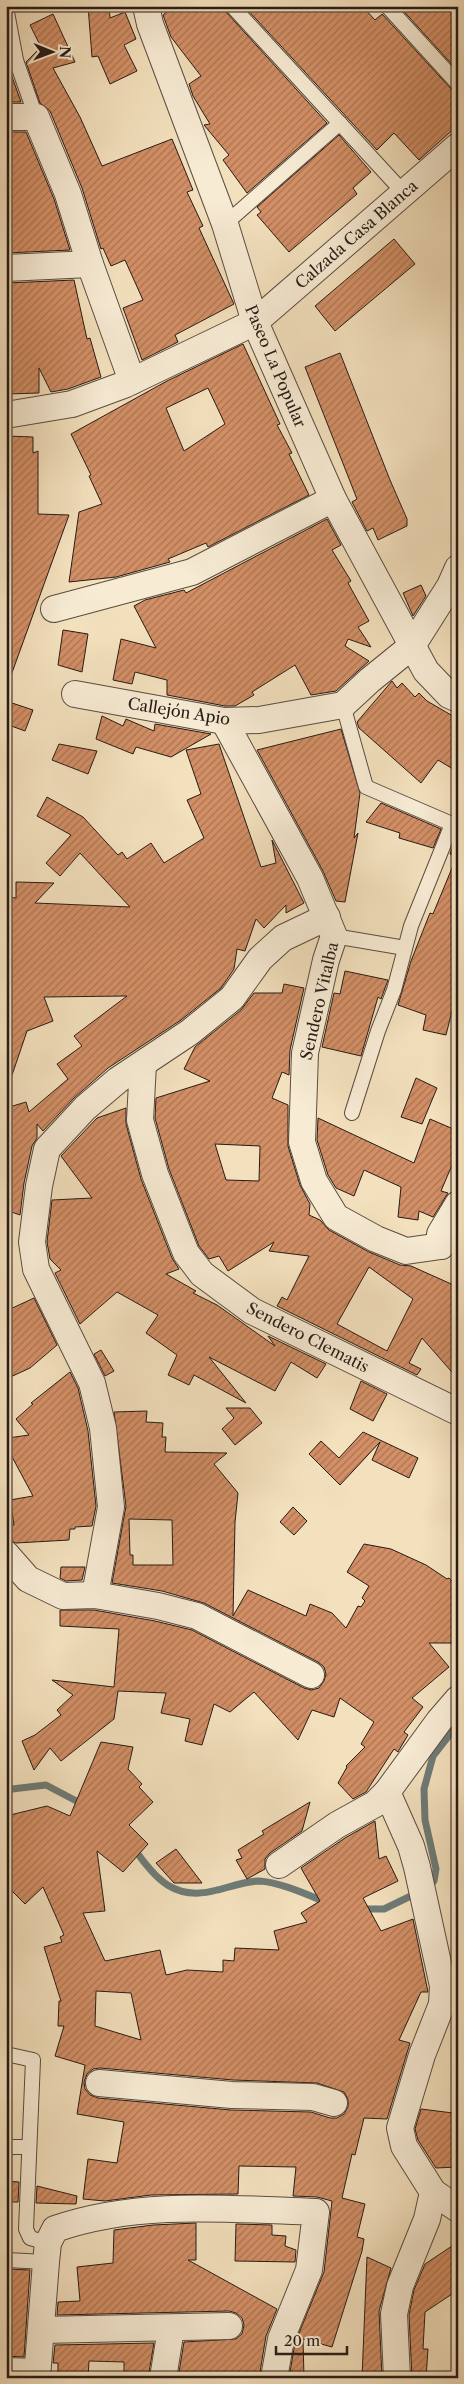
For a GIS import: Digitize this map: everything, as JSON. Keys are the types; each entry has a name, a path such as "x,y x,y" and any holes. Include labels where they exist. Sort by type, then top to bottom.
{"street":[{"name":"Paseo La Popular","path":"146,6 150,24 225,224 255,322 333,499 426,671 449,695 458,699"},
{"path":"6,117 36,117 68,194 90,264 132,381"},
{"name":"Calzada Casa Blanca","path":"6,415 72,404 132,381 255,322 458,146"},
{"path":"6,268 90,264"},
{"path":"54,609 192,572 333,499"},
{"path":"343,705 412,646 450,586 458,568"},
{"name":"Callejón Apio","path":"75,694 224,721 259,720 343,705"},
{"name":"Sendero Vitalba","path":"224,721 238,742 310,878 330,926 326,960 305,1053 302,1142 314,1181 336,1217 376,1239 406,1251 450,1252"},
{"path":"95,1595 111,1507 103,1428 92,1383 36,1269 32,1242 39,1186 47,1149 86,1108 118,1080 190,1032 232,998 260,959 283,938 330,926"},
{"name":"Sendero Clematis","path":"142,1064 140,1120 155,1174 186,1253 202,1274 252,1311 458,1412"},
{"path":"450,1252 440,1234 458,1204"},
{"path":"6,1554 28,1579 63,1596 95,1595 158,1606 197,1616 311,1675"},
{"path":"279,1865 337,1825 375,1804 387,1792 439,1721 458,1699"},
{"path":"387,1792 418,1867 443,1986 442,2004 422,2056 400,2128 404,2146 432,2192 458,2209"},
{"path":"99,2083 222,2094 313,2098 334,2103"},
{"path":"397,2378 394,2314 400,2286 427,2219 432,2192"},
{"path":"38,2372 47,2252 55,2229 121,2212 231,2209 316,2212 309,2270 281,2338 274,2378"},
{"path":"42,2330 171,2329 229,2326"},
{"path":"163,2378 171,2329"}],"lane":[{"path":"232,6 404,193"},
{"path":"387,6 458,84"},
{"path":"6,8 16,60 36,117"},
{"path":"225,224 340,123"},
{"path":"343,705 366,787 452,824 411,926 394,990 378,1031 352,1113"},
{"path":"330,926 405,948"},
{"path":"6,2054 33,2060 26,2229 30,2238 47,2252"},
{"path":"6,2147 29,2148"},
{"path":"6,2260 47,2252"},
{"path":"6,2365 38,2372"}],"building":[{"path":"88,6 109,6 110,18 125,12 136,39 124,45 137,71 110,84 98,56 92,57"},
{"path":"174,6 223,6 226,12 327,123 247,193 223,160 229,155 204,125 210,124 193,96 189,84 201,76 171,37 163,15"},
{"path":"244,6 362,6 375,20 382,14 452,90 458,93 458,125 419,160 394,133 377,150"},
{"path":"399,6 458,6 458,71"},
{"path":"53,14 75,62 53,68 80,117 102,166 172,139 193,190 187,192 203,226 199,228 234,304 175,335 178,342 142,360 123,308 143,300 125,260 111,266 103,248 101,249 82,188 50,111 40,103 26,62 41,47 30,25"},
{"path":"10,71 21,102 6,102 6,73"},
{"path":"6,132 26,132 54,199 70,250 6,253 9,178 6,178"},
{"path":"339,135 371,172 353,188 357,194 289,252 257,215 261,212 257,207"},
{"path":"394,239 415,264 335,331 315,306"},
{"path":"74,280 87,339 90,338 101,377 68,389 51,392 39,368 39,393 6,394 7,283"},
{"path":"243,344 280,424 277,425 292,453 289,454 309,495 208,547 206,543 168,559 170,562 116,577 69,582 79,512 102,504 89,476 91,475 71,434 167,381","holes":["208,388 225,424 184,451 166,408"]},
{"path":"340,353 407,519 407,526 378,540 373,528 367,531 352,502 357,499 305,367"},
{"path":"7,436 33,437 33,453 38,451 38,514 69,515 9,681 6,680"},
{"path":"327,519 341,545 332,550 351,581 348,583 369,621 358,627 371,647 348,639 345,646 369,661 336,691 311,695 295,665 252,692 254,695 235,706 225,706 167,695 167,680 135,672 132,684 113,680 121,639 156,648 134,606 145,600 184,590 186,593"},
{"path":"421,585 426,596 413,616 403,593"},
{"path":"63,630 88,634 82,672 58,665"},
{"path":"392,681 397,688 402,683 415,697 419,693 427,701 458,719 458,772 438,760 421,783 359,728 357,722"},
{"path":"6,701 33,710 25,731 6,724"},
{"path":"102,716 123,726 126,719 154,731 155,724 211,734 171,757 136,747 133,754 96,739"},
{"path":"341,729 360,793 354,838 358,833 345,902 336,901 323,871 257,750"},
{"path":"59,744 97,751 88,774 52,760"},
{"path":"219,744 261,867 276,863 272,840 304,903 286,913 286,905 264,928 256,919 245,951 237,949 234,969 221,988 181,1020 108,1068 74,1098 43,1131 37,1124 37,1138 32,1146 24,1183 20,1215 6,1210 6,1108 26,1102 29,1112 68,1079 57,1064 82,1046 74,1036 127,996 44,997 53,1021 27,1031 9,1084 6,1083 6,897 16,898 16,882 54,883 35,903 130,907 80,853 60,876 46,863 71,835 37,816 47,797 83,817 118,855 122,852 127,859 151,843 164,863 204,838 187,800 201,794 186,750"},
{"path":"381,803 441,829 433,848 399,838 400,833 366,822"},
{"path":"458,833 458,1012 452,1011 446,1035 423,1030 426,1015 398,1005 411,961 430,913 433,914 457,856 450,854"},
{"path":"345,971 388,980 381,999 378,997 361,1056 322,1047 334,993 340,994"},
{"path":"284,984 304,988 290,1050 289,1075 282,1072 272,1098 288,1105 288,1146 300,1185 310,1204 309,1215 320,1220 329,1230 369,1252 400,1265 411,1266 458,1287 458,1379 422,1338 409,1363 421,1369 417,1375 277,1306 282,1297 287,1300 309,1256 269,1251 274,1242 228,1271 219,1256 209,1259 199,1246 169,1169 155,1118 156,1098 210,1081 184,1069 195,1047 241,1010 254,993 282,993","holes":["215,1144 260,1146 259,1181 226,1180","369,1267 413,1299 387,1351 337,1324"]},
{"path":"416,1078 437,1088 422,1124 401,1117"},
{"path":"126,1108 126,1124 141,1179 172,1258 179,1269 166,1274 196,1291 193,1293 217,1305 275,1346 268,1336 326,1364 317,1378 291,1362 275,1391 209,1357 246,1403 194,1375 189,1385 168,1375 177,1355 146,1333 158,1315 117,1292 80,1324 55,1273 61,1270 50,1259 47,1242 52,1200 92,1198 61,1156 97,1118"},
{"path":"318,1118 414,1163 430,1119 458,1131 458,1151 441,1191 448,1193 433,1217 419,1211 418,1220 398,1217 401,1187 364,1170 354,1196 336,1188 328,1175 317,1140"},
{"path":"34,1298 57,1345 30,1368 6,1379 6,1311"},
{"path":"101,1350 114,1371 105,1376 94,1354"},
{"path":"70,1372 78,1388 88,1431 96,1506 92,1526 70,1529 69,1540 16,1543 10,1540 9,1525 14,1525 10,1500 33,1496 10,1453 8,1438 29,1435 16,1419 33,1404 31,1403"},
{"path":"361,1381 387,1394 373,1421 350,1409"},
{"path":"226,1408 250,1408 262,1423 235,1445 222,1429 234,1418"},
{"path":"147,1411 146,1422 163,1423 162,1437 166,1437 165,1452 227,1453 214,1464 238,1493 235,1522 233,1616 248,1590 306,1616 310,1604 332,1613 346,1628 358,1606 361,1607 365,1601 362,1598 369,1586 347,1572 364,1544 391,1549 426,1565 447,1579 449,1578 458,1587 458,1628 455,1628 455,1643 429,1643 449,1667 412,1698 423,1707 404,1732 408,1735 398,1752 394,1749 366,1792 353,1799 338,1783 346,1766 365,1747 361,1744 374,1722 340,1698 334,1717 312,1710 298,1740 254,1692 230,1712 214,1704 202,1745 185,1741 190,1719 161,1713 166,1693 118,1691 114,1719 61,1761 50,1748 34,1770 22,1741 35,1735 61,1715 57,1710 73,1695 52,1680 114,1687 119,1629 60,1626 60,1610 94,1610 192,1630 311,1690 319,1688 326,1674 324,1667 318,1662 204,1603 162,1591 112,1583 126,1506 114,1412","holes":["129,1519 172,1520 173,1565 133,1565 133,1555 130,1555"]},
{"path":"363,1432 418,1458 409,1478 372,1460 380,1442 340,1485 309,1454 321,1441 339,1458"},
{"path":"293,1507 307,1521 294,1535 280,1522"},
{"path":"61,1567 85,1567 82,1580 66,1581 60,1578"},
{"path":"101,1742 133,1747 128,1769 142,1784 139,1787 153,1802 129,1825 148,1844 123,1872 97,1851 105,1911 83,1913 105,1961 160,1950 166,1975 187,1970 223,1972 223,1960 234,1961 235,1948 279,1950 274,1931 307,1922 301,1913 320,1901 301,1868 345,1838 375,1821 379,1859 386,1856 398,1881 363,1898 381,1931 413,1919 428,1992 421,1992 399,2040 410,2043 387,2119 364,2118 355,2155 352,2154 342,2198 365,2204 357,2237 364,2239 362,2251 332,2347 303,2339 304,2378 289,2378 295,2343 324,2272 332,2201 317,2197 293,2196 296,2167 239,2166 238,2194 151,2195 105,2201 83,2199 88,2159 117,2163 124,2122 77,2114 85,2065 55,2056 64,2026 58,2026 59,2001 61,2001 44,1947 62,1942 60,1937 64,1935 43,1887 25,1904 6,1885 6,1816 47,1806 70,1816","holes":["96,1991 131,1993 141,2040 95,2026","100,2068 233,2080 317,2083 344,2092 348,2099 348,2107 344,2114 337,2118 330,2118 311,2112 231,2110 98,2098 90,2095 85,2089 84,2082 87,2074 93,2069"]},
{"path":"310,1802 302,1831 270,1853 265,1859 265,1869 247,1879 236,1860 242,1858 238,1850 264,1834 262,1831"},
{"path":"176,1849 202,1883 174,1883 156,1863"},
{"path":"421,2109 453,2113 458,2132 458,2167 436,2168 418,2140 415,2129"},
{"path":"6,2181 19,2182 18,2202 6,2202"},
{"path":"37,2186 77,2196 76,2204 36,2203"},
{"path":"196,2223 196,2260 188,2260 277,2309 266,2336 259,2378 178,2378 184,2342 236,2339 242,2334 244,2325 242,2318 236,2313 229,2311 57,2315 58,2302 80,2301 77,2267 113,2263 114,2230 153,2225"},
{"path":"236,2224 272,2225 272,2235 286,2236 285,2246 296,2250 295,2262 235,2261"},
{"path":"458,2242 458,2290 425,2312 423,2349 428,2349 426,2378 412,2378 409,2315 414,2290 425,2264"},
{"path":"367,2257 391,2268 379,2311 382,2378 362,2378"},
{"path":"9,2269 30,2270 24,2357 6,2356"},
{"path":"154,2343 148,2378 124,2378 124,2362 89,2361 88,2378 58,2378 58,2363 53,2363 55,2345"}],"waterway":[{"path":"428,1887 434,1881 436,1869 425,1820 424,1789 433,1756 458,1724"},
{"path":"6,1794 12,1789 46,1785 84,1805"},
{"path":"133,1847 158,1878 178,1890 189,1893 202,1893 259,1881 285,1886 328,1903"},
{"path":"361,1909 384,1909 419,1892"}]}
